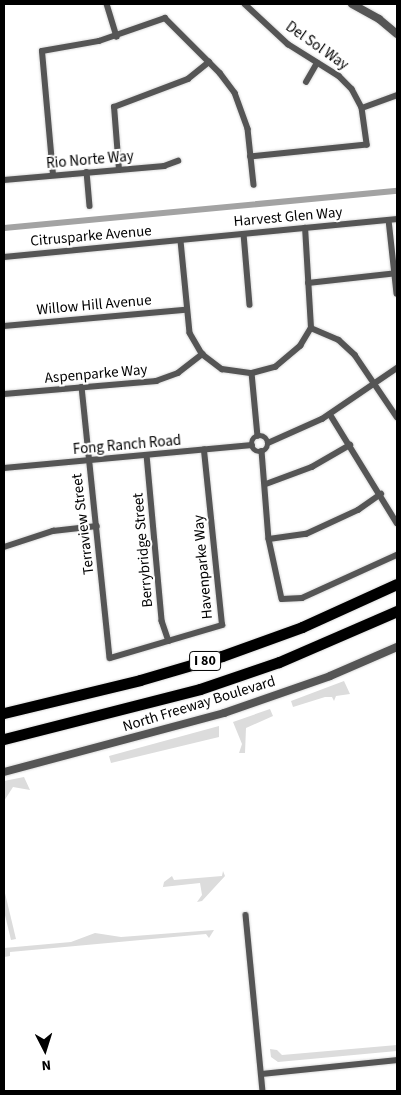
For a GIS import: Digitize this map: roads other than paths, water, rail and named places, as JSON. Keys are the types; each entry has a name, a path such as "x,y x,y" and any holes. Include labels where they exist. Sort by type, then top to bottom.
{"highway":[{"name":"I 80","path":"4,713 140,680 222,656 302,627 397,584"},
{"name":"I 80","path":"4,739 200,688 279,662 397,611"}],"street":[{"path":"107,4 117,36"},
{"name":"Del Sol Way","path":"245,4 288,44 346,82 362,108 368,146 251,157"},
{"path":"352,4 380,19 397,34"},
{"path":"53,176 42,51 117,36 165,18 228,82 240,105 248,129 254,185"},
{"path":"119,170 114,107 188,79 209,62"},
{"path":"306,82 317,63"},
{"path":"362,108 397,96"},
{"name":"Rio Norte Way","path":"4,180 119,170 178,161"},
{"path":"87,172 90,206"},
{"name":"Harvest Glen Way","path":"181,241 397,219"},
{"path":"389,220 397,294"},
{"path":"181,241 186,310 190,333 202,354 222,369 252,373 275,368 300,346 311,328 305,228"},
{"path":"244,234 250,305"},
{"name":"Citrusparke Avenue","path":"4,256 181,241"},
{"path":"308,283 396,274"},
{"name":"Willow Hill Avenue","path":"4,326 186,310"},
{"path":"311,328 339,340 354,355 397,417"},
{"name":"Aspenparke Way","path":"4,394 156,382 188,366 202,354"},
{"path":"397,368 330,414 296,432 268,443 262,451 269,539 282,599 302,598 397,555"},
{"path":"252,373 258,436 252,445 255,450 262,451"},
{"name":"Terraview Street","path":"82,388 88,461 97,526 110,658"},
{"path":"330,414 381,494 397,523"},
{"path":"258,436 266,438 268,443"},
{"name":"Fong Ranch Road","path":"4,468 252,445"},
{"path":"266,484 312,468 350,445"},
{"name":"Havenparke Way","path":"110,658 222,625 204,450"},
{"name":"Berrybridge Street","path":"147,455 162,621 168,641"},
{"path":"269,539 306,534 358,510 381,494"},
{"path":"4,547 53,531 97,526"},
{"name":"North Freeway Boulevard","path":"4,772 224,713 322,679 397,647"},
{"path":"246,915 263,1091"},
{"path":"262,1074 397,1060"}],"waterway":[{"path":"4,228 397,191"}]}
